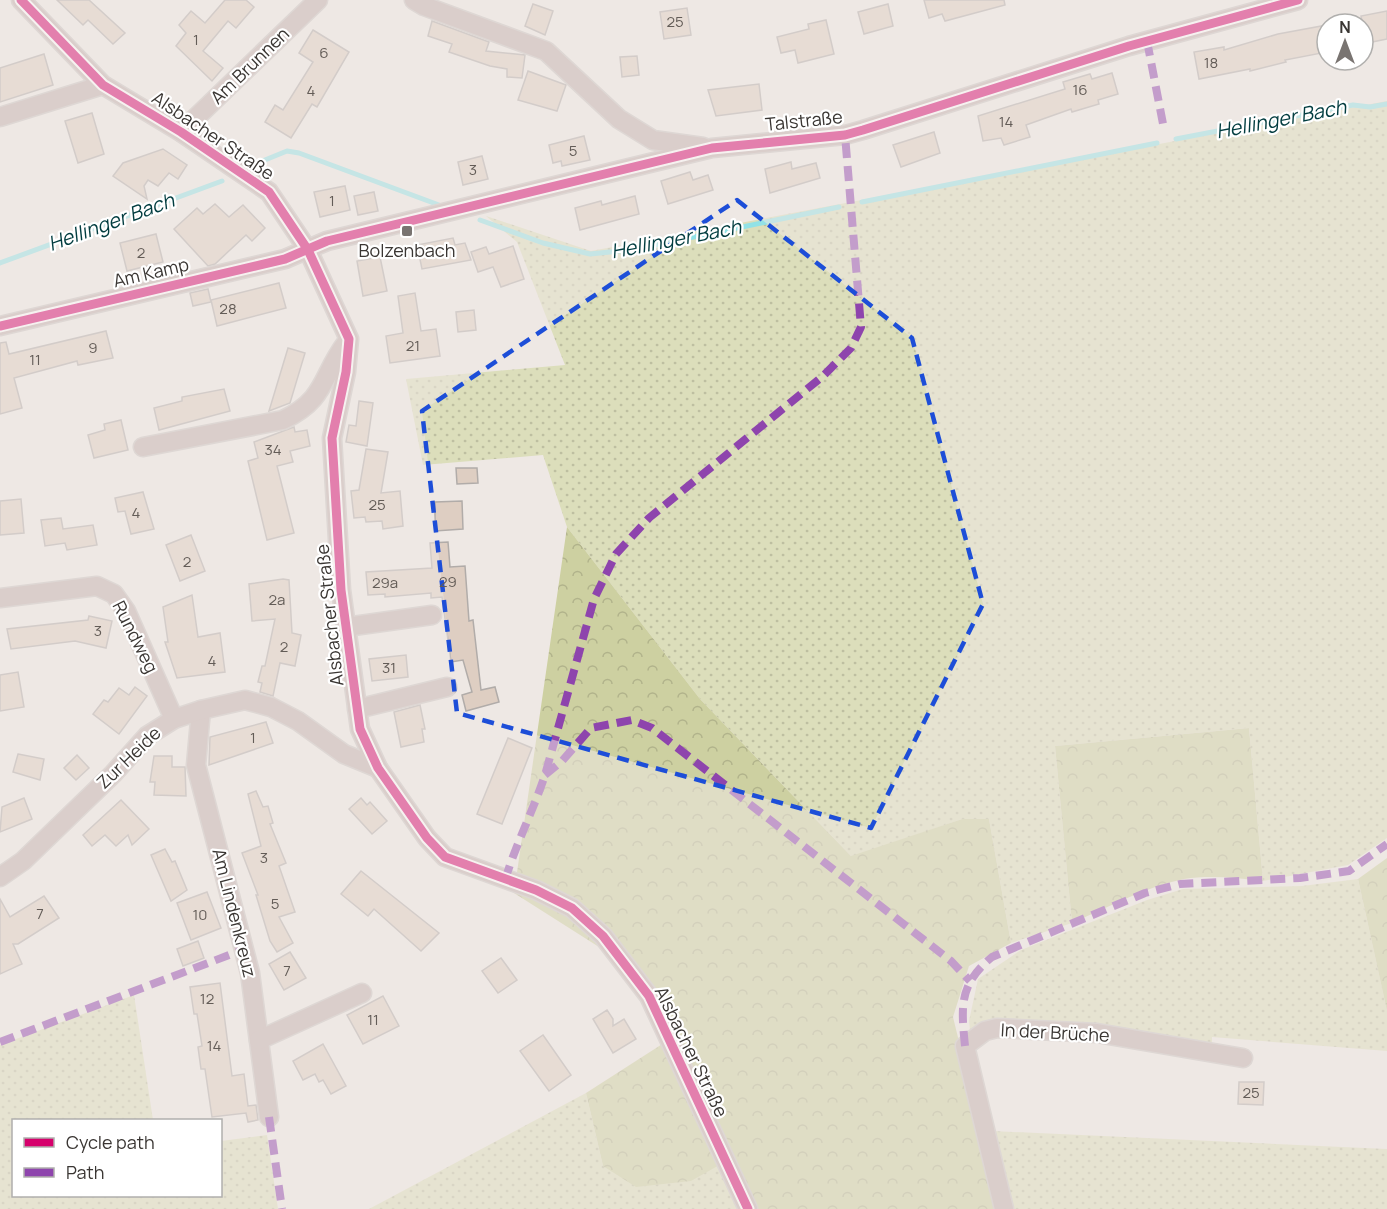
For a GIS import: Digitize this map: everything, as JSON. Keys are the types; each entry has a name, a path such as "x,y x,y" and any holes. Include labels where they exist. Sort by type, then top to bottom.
{"street":[{"name":"Alsbacher Straße","path":"21,0 103,85 181,132 269,192 308,250 349,339 346,372 332,438 346,627 360,729 378,768 427,838 445,857 545,895 572,908 603,936 649,996 748,1209"},
{"name":"Am Brunnen","path":"181,132 318,0"},
{"path":"414,0 424,6 546,51 619,119 654,140 712,148"},
{"name":"Talstraße","path":"308,250 327,241 712,148 845,135 1129,46 1288,1"},
{"path":"0,117 103,85"},
{"name":"Am Kamp","path":"0,326 285,259 308,250"},
{"path":"143,447 283,420 302,411 314,400 349,339"},
{"name":"Rundweg","path":"0,598 97,585 114,594 126,611 174,719"},
{"path":"346,627 432,615"},
{"path":"357,708 447,687"},
{"name":"Zur Heide","path":"0,877 23,861 113,774 147,736 174,719 201,710 245,700 271,707 298,721 344,754 378,768"},
{"name":"Am Lindenkreuz","path":"201,710 196,765 245,949 269,1117"},
{"path":"259,1040 362,993"},
{"name":"In der Brüche","path":"1004,1209 965,1046 984,1031 997,1028 1097,1033 1243,1058"}],"highlighted area":[{"path":"737,200 912,338 983,604 871,828 457,713 422,411"}],"green space":[{"path":"1387,101 1387,838 1348,865 1263,881 1249,728 1055,746 1072,923 1011,943 989,819 962,819 852,857 700,699 567,527 543,455 423,465 406,379 565,365 517,242 486,216 591,251"},
{"path":"567,527 700,699 851,856 962,819 989,819 1011,943 969,966 953,1017 1000,1209 754,1209 673,1038 610,954 514,893"},
{"path":"1249,728 1263,881 1214,877 1184,879 1141,892 1072,923 1055,746"},
{"path":"1387,858 1387,1011 1358,879"},
{"path":"1358,879 1387,1011 1387,1051 1212,1037 1212,1049 1099,1029 971,1038 969,1021 978,979 1021,950 1147,900 1183,889 1302,886"},
{"path":"134,995 153,1119 12,1119 12,1197 222,1197 222,1141 267,1135 278,1209 0,1209 0,1045"},
{"path":"667,1041 723,1163 691,1181 636,1187 603,1166 586,1093"},
{"path":"586,1093 603,1166 723,1163 746,1209 369,1209"},
{"path":"992,1131 1387,1149 1387,1209 1012,1209"}],"building":[{"path":"57,0 89,0 125,33 113,44 88,20 83,25"},
{"path":"225,0 246,0 254,7 236,28 228,21 203,51 223,68 212,81 176,46 186,33 179,25 191,11 205,23"},
{"path":"924,0 1004,0 1005,5 945,21 942,14 929,18"},
{"path":"533,4 553,11 545,35 525,26"},
{"path":"888,4 893,26 864,34 858,12"},
{"path":"687,8 691,35 664,39 660,12"},
{"path":"1387,11 1387,39 1375,41 1375,13"},
{"path":"826,20 834,54 798,63 795,50 781,53 777,37 809,29 808,24"},
{"path":"432,21 489,42 486,51 525,55 522,78 507,77 507,69 490,66 449,52 452,44 428,36"},
{"path":"1315,27 1315,54 1285,60 1286,62 1250,71 1250,69 1199,79 1194,52 1224,47 1224,50 1278,34"},
{"path":"313,30 349,52 317,107 312,104 291,138 265,122 275,105 283,110 313,62 299,53"},
{"path":"44,54 53,85 0,102 0,68"},
{"path":"637,56 639,75 622,77 620,57"},
{"path":"528,71 566,85 557,111 518,100"},
{"path":"1112,73 1118,94 1098,100 1099,104 1072,112 1071,109 1026,125 1030,137 1004,145 1001,138 983,141 978,116 1065,89 1063,82 1090,74 1092,79"},
{"path":"759,84 762,110 716,116 708,90"},
{"path":"92,113 104,154 78,163 65,121"},
{"path":"934,132 940,153 901,167 893,145"},
{"path":"584,136 590,160 562,166 561,161 553,163 549,145"},
{"path":"163,149 187,165 178,179 169,173 158,186 148,180 144,186 147,199 113,176 123,163"},
{"path":"482,156 488,179 463,185 458,162"},
{"path":"791,162 792,169 816,163 820,178 770,193 765,169"},
{"path":"690,172 693,180 708,175 713,190 668,204 661,181"},
{"path":"345,186 350,210 320,217 314,192"},
{"path":"374,192 378,211 358,215 354,196"},
{"path":"635,196 639,214 580,230 575,208 601,201 602,205"},
{"path":"215,204 229,217 243,205 265,228 252,241 246,235 215,264 208,266 174,229 197,208 203,214"},
{"path":"156,234 163,262 127,271 120,243"},
{"path":"453,238 455,245 465,243 471,260 422,269 417,245"},
{"path":"513,246 524,279 501,287 493,267 478,272 471,252 486,247 489,254"},
{"path":"380,257 387,291 363,296 357,261"},
{"path":"279,283 286,308 217,326 211,300"},
{"path":"208,289 211,302 193,306 190,293"},
{"path":"415,293 421,331 436,329 440,356 390,363 386,336 403,333 398,296"},
{"path":"474,310 476,330 458,332 456,312"},
{"path":"106,331 113,358 78,365 77,361 14,378 22,408 0,414 0,343 6,342 9,354"},
{"path":"288,348 305,353 290,403 269,411"},
{"path":"224,389 230,411 159,430 154,408 182,401 182,397"},
{"path":"359,401 373,403 367,446 346,442 349,425 356,426"},
{"path":"121,420 128,450 94,458 88,435 105,430 104,424"},
{"path":"294,427 295,432 307,430 310,446 290,451 293,462 277,466 294,533 267,540 248,461 258,458 254,442"},
{"path":"366,449 388,452 381,493 400,491 403,526 383,529 382,521 366,522 365,517 354,518 351,491 359,490"},
{"path":"456,468 477,468 478,483 457,484"},
{"path":"143,492 154,529 131,534 125,511 118,512 115,498"},
{"path":"21,499 24,533 0,535 0,501"},
{"path":"462,501 463,529 435,531 435,502"},
{"path":"61,518 63,529 93,525 97,545 67,550 65,543 45,546 41,520"},
{"path":"191,535 205,571 180,581 166,545"},
{"path":"448,542 450,567 465,566 469,621 473,620 481,690 495,687 499,702 466,711 462,695 472,692 463,660 451,662 442,597 431,598 431,593 385,597 385,594 368,595 366,572 432,568 430,543"},
{"path":"289,580 292,633 301,635 295,666 280,663 273,696 260,692 262,683 258,682 262,666 265,666 275,619 252,621 249,584"},
{"path":"192,595 198,637 220,633 225,672 177,678 165,642 168,642 163,607"},
{"path":"89,616 112,621 106,648 75,641 11,649 7,629 88,620"},
{"path":"406,655 408,677 372,681 369,659"},
{"path":"18,672 24,707 0,711 0,675"},
{"path":"135,687 147,696 119,734 93,714 104,700 108,702 119,688 129,695"},
{"path":"420,705 425,729 422,729 424,742 401,747 394,712"},
{"path":"266,722 273,743 209,765 210,737"},
{"path":"508,738 532,748 502,824 477,814"},
{"path":"18,754 44,759 40,780 13,772"},
{"path":"77,755 89,768 76,780 64,768"},
{"path":"154,756 172,756 172,767 185,767 186,796 154,795 155,782 150,782"},
{"path":"256,791 263,807 268,806 273,823 270,824 286,863 279,866 295,912 279,917 293,943 277,952 270,941 256,895 258,895 242,853 261,846 248,794"},
{"path":"24,798 32,819 0,832 2,807"},
{"path":"361,798 367,805 370,802 387,821 372,834 349,809"},
{"path":"121,800 149,829 132,845 128,835 116,846 105,835 92,846 83,835"},
{"path":"165,849 172,862 175,861 187,890 171,901 151,855"},
{"path":"361,871 439,933 421,951 374,909 368,916 341,894"},
{"path":"207,892 221,928 191,940 177,903"},
{"path":"44,896 59,918 18,944 13,944 22,964 0,974 0,899 10,917"},
{"path":"198,941 204,958 183,966 177,949"},
{"path":"290,952 306,978 284,990 269,964"},
{"path":"501,958 517,980 498,993 482,971"},
{"path":"220,983 232,1076 244,1074 248,1106 256,1105 258,1120 248,1122 246,1113 212,1117 205,1069 201,1069 198,1047 202,1046 190,987"},
{"path":"383,996 399,1026 363,1044 347,1015"},
{"path":"607,1010 613,1019 613,1026 624,1019 636,1039 613,1053 593,1019"},
{"path":"543,1035 571,1075 549,1091 520,1051"},
{"path":"323,1044 346,1086 331,1094 323,1080 319,1082 315,1074 303,1080 293,1061"},
{"path":"1239,1082 1264,1082 1263,1105 1238,1104"}],"waterway":[{"name":"Hellinger Bach","path":"1176,139 1353,105 1370,107 1387,104"},
{"name":"Hellinger Bach","path":"862,202 1157,143"},
{"name":"Hellinger Bach","path":"260,162 287,151 299,153 439,205"},
{"name":"Hellinger Bach","path":"0,263 222,181"},
{"name":"Hellinger Bach","path":"480,220 543,243 590,254 630,250 839,207"}],"marked path":[{"path":"1147,41 1164,129"},
{"path":"505,880 545,775 594,599 616,554 649,518 823,376 851,348 861,327 845,135"},
{"path":"545,775 562,761 591,728 632,720 652,728 951,961 970,981"},
{"path":"965,1046 963,1007 968,986 981,967 992,957 1145,893 1180,884 1300,878 1349,871 1387,844"},
{"path":"0,1042 245,949"},
{"path":"269,1117 282,1209"}],"cycle path":[{"path":"21,0 103,85 181,132 269,192 308,250 349,339 346,372 332,438 341,590 360,729 378,768 427,838 445,857 536,890 572,908 603,936 649,996 748,1209"},
{"path":"0,326 285,259 327,241 712,148 845,135 1129,46 1298,0"}],"place":[{"name":"Bolzenbach","path":"407,231"}]}
